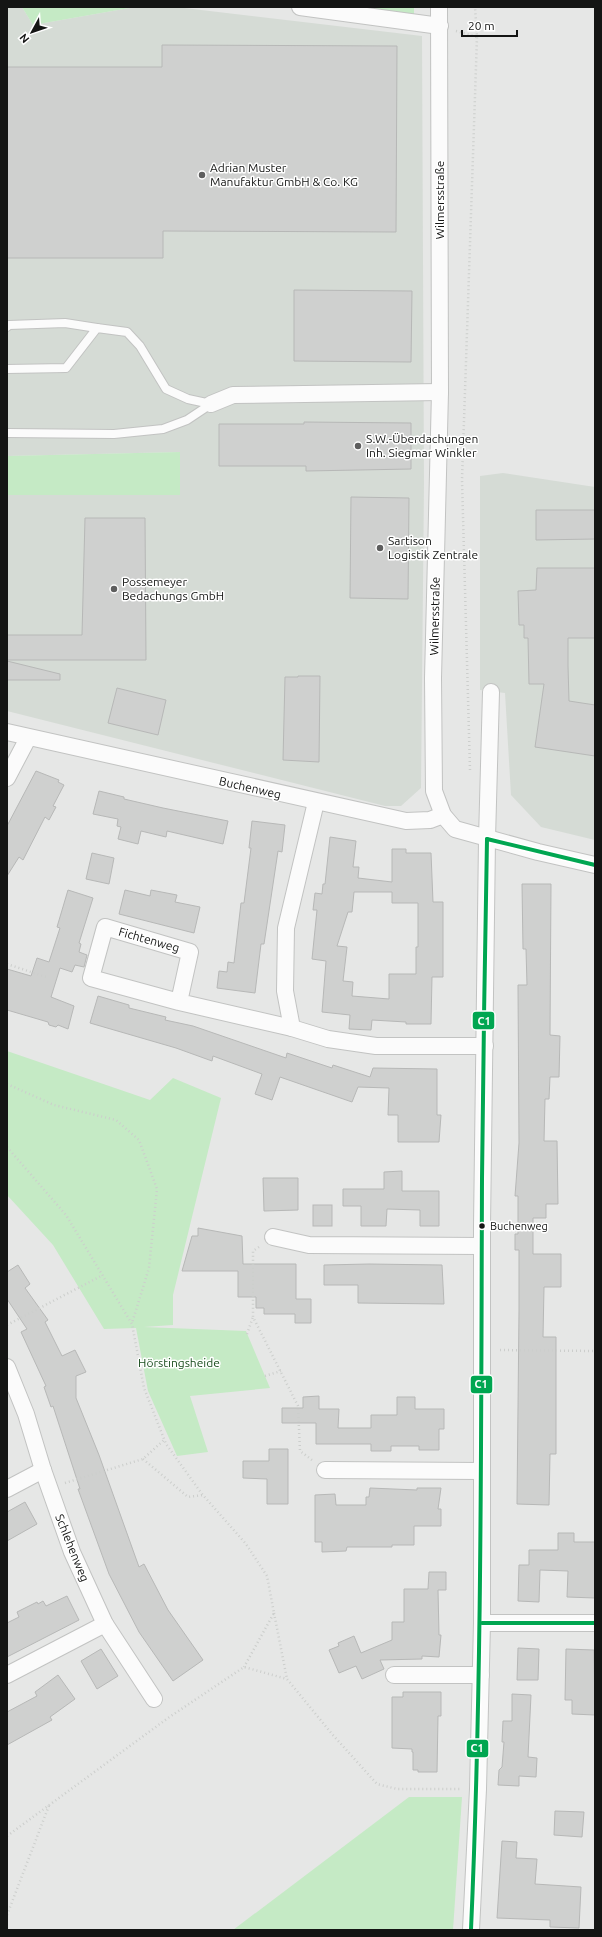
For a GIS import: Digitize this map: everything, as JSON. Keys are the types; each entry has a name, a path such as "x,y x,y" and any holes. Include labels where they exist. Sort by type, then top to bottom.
{"street":[{"path":"300,7 440,26"},
{"name":"Wilmersstraße","path":"439,7 440,392 433,678 433,775 434,791 442,815"},
{"path":"211,404 233,394 440,392"},
{"path":"471,1930 478,1789 482,1623 482,1246 487,839 491,692"},
{"name":"Buchenweg","path":"7,732 28,738 406,821 430,820 442,815"},
{"path":"7,778 28,738"},
{"path":"292,1028 285,991 286,928 316,802"},
{"path":"442,815 455,829 487,839 595,865"},
{"name":"Fichtenweg","path":"179,1002 190,952 105,927 91,978 179,1002 292,1028 328,1039 376,1046 484,1046"},
{"path":"273,1237 309,1245 482,1246"},
{"name":"Schlehenweg","path":"7,1367 26,1414 43,1470 72,1552 105,1624 154,1699"},
{"path":"7,1489 43,1470"},
{"path":"325,1470 481,1471"},
{"path":"482,1623 595,1623"},
{"path":"7,1675 105,1624"},
{"path":"394,1675 481,1675"}],"lane":[{"path":"7,327 9,325 65,323 127,332 140,346 166,389 188,399 211,404"},
{"path":"7,369 66,368 97,328"},
{"path":"7,433 114,434 163,429 187,420 211,404"}],"path":[{"path":"470,772 462,480 477,37 475,7"},
{"path":"440,26 477,37"},
{"path":"7,964 46,977"},
{"path":"7,1084 54,1106 116,1120 139,1140 157,1189 149,1268 132,1324"},
{"path":"7,1147 66,1215 132,1324 144,1388 164,1440 204,1495 246,1544 267,1576 287,1679 332,1734 377,1784 397,1789 478,1789"},
{"path":"247,1334 253,1317 254,1251 273,1237"},
{"path":"7,1325 103,1275"},
{"path":"253,1317 298,1406 300,1451 325,1470"},
{"path":"482,1350 595,1351"},
{"path":"265,1376 281,1371"},
{"path":"49,1488 142,1459 164,1440"},
{"path":"142,1459 188,1498 204,1495"},
{"path":"7,1836 50,1802 168,1718 244,1667 274,1613"},
{"path":"244,1667 287,1679"},
{"path":"7,1915 50,1802"}],"shaded area":[{"path":"7,7 22,7 33,25 135,7 176,7 422,36 424,483 421,788 401,806 385,806 7,711 7,495 180,495 180,452 7,456"},
{"path":"503,473 595,487 595,840 541,827 511,795 505,693 480,690 480,476"}],"green space":[{"path":"22,7 135,7 33,25"},
{"path":"300,7 414,7 414,22"},
{"path":"180,452 180,495 7,495 7,456"},
{"name":"Hörstingsheide","path":"7,1051 150,1100 173,1078 221,1098 173,1295 173,1325 144,1327 246,1331 270,1388 190,1396 208,1452 177,1456 148,1391 136,1328 104,1329 53,1245 7,1195"},
{"path":"409,1797 462,1797 453,1930 233,1930"}],"building":[{"name":"Adrian Muster Manufaktur GmbH & Co. KG","path":"162,45 397,46 396,232 163,231 163,258 7,258 7,67 162,67"},
{"path":"294,290 412,291 411,362 294,361"},
{"path":"304,422 411,423 411,469 306,471 306,466 219,466 219,424 304,424"},
{"name":"Sartison Logistik Zentrale","path":"351,497 409,498 408,599 350,598"},
{"path":"536,510 595,510 595,539 536,540"},
{"name":"Possemeyer Bedachungs GmbH","path":"85,518 145,518 146,660 7,660 7,635 82,635"},
{"path":"537,568 595,568 595,638 568,638 568,666 569,701 595,705 595,756 535,747 544,684 529,684 528,638 524,638 524,625 519,625 518,591 536,590"},
{"path":"7,661 60,674 60,680 7,680"},
{"path":"320,676 319,762 283,760 285,677"},
{"path":"117,688 166,700 158,735 108,723"},
{"path":"36,771 59,780 58,782 64,785 53,806 56,807 49,820 45,817 23,860 19,857 7,876 7,826"},
{"path":"99,791 124,797 124,799 228,821 223,844 167,831 166,837 141,831 138,844 118,839 121,827 117,826 118,819 93,814"},
{"path":"252,821 285,825 282,852 278,851 264,944 261,944 255,993 217,988 219,971 227,972 228,962 234,963 241,903 244,903 251,848 249,848"},
{"path":"330,837 356,841 353,867 359,867 358,878 392,882 392,849 406,849 406,853 431,853 433,902 443,902 443,977 432,977 431,1024 406,1024 406,1022 372,1020 371,1030 349,1029 350,1015 322,1012 326,961 312,959 317,910 313,910 315,893 322,894 323,884 325,884","holes":["354,892 392,892 392,903 418,903 418,947 416,947 416,974 389,974 389,999 352,996 353,982 343,981 347,947 337,946 348,912 352,912"]},
{"path":"92,853 114,858 109,884 86,879"},
{"path":"522,884 551,884 550,1035 560,1036 559,1077 550,1077 549,1099 545,1099 544,1141 557,1141 558,1204 546,1204 546,1218 533,1218 533,1254 561,1254 561,1287 544,1287 543,1337 556,1337 556,1454 550,1454 549,1505 517,1504 519,1250 515,1250 515,1234 518,1234 518,1196 515,1196 519,1143 518,985 527,985 526,949 523,949"},
{"path":"68,890 93,898 79,943 81,944 79,952 87,955 84,967 75,965 72,972 60,968 51,997 74,1006 68,1029 58,1025 56,1027 49,1025 48,1022 7,1010 7,969 31,976 37,958 49,962 60,928 57,927"},
{"path":"125,890 150,896 151,890 177,895 175,902 200,907 194,933 119,914"},
{"path":"98,996 129,1005 129,1008 166,1017 165,1020 193,1026 286,1058 287,1053 332,1068 333,1065 370,1077 373,1068 437,1069 437,1115 441,1115 439,1142 398,1142 398,1115 388,1115 389,1088 358,1087 352,1102 280,1077 272,1100 255,1094 262,1074 213,1056 212,1061 176,1048 90,1023"},
{"path":"402,1171 402,1191 439,1191 439,1226 420,1226 420,1210 387,1209 386,1226 361,1226 361,1206 343,1206 343,1189 384,1189 384,1172"},
{"path":"263,1178 298,1178 298,1210 264,1211"},
{"path":"313,1205 332,1205 332,1226 313,1226"},
{"path":"198,1228 242,1236 243,1264 296,1264 296,1299 311,1299 311,1323 295,1323 295,1314 264,1314 264,1308 256,1308 256,1297 238,1297 238,1271 182,1271 192,1236 198,1236"},
{"path":"18,1265 30,1284 25,1288 48,1320 45,1322 62,1356 75,1350 86,1372 76,1376 76,1398 99,1455 139,1567 144,1564 168,1610 203,1660 173,1681 139,1632 109,1574 78,1489 80,1489 53,1406 51,1407 44,1387 46,1386 21,1332 27,1329 7,1299 7,1272"},
{"path":"324,1265 442,1265 444,1304 358,1303 358,1285 324,1285"},
{"path":"319,1396 319,1409 339,1409 338,1428 371,1428 371,1415 397,1415 397,1397 415,1397 415,1409 444,1409 444,1429 439,1429 439,1450 419,1450 419,1446 391,1446 391,1451 371,1451 371,1444 316,1444 316,1423 282,1423 282,1408 303,1408 303,1397"},
{"path":"269,1449 288,1449 288,1504 267,1504 267,1479 243,1478 243,1461 269,1461"},
{"path":"370,1488 417,1490 417,1488 441,1488 438,1509 441,1509 441,1526 414,1526 414,1545 392,1545 392,1547 347,1547 346,1551 322,1552 322,1542 315,1542 315,1495 335,1494 336,1505 366,1505 366,1497 369,1497"},
{"path":"25,1502 37,1524 7,1541 7,1512"},
{"path":"558,1533 574,1533 574,1542 595,1542 595,1598 567,1597 568,1571 540,1570 539,1602 518,1601 519,1565 529,1565 529,1550 558,1550"},
{"path":"429,1572 446,1572 446,1590 438,1590 439,1635 441,1635 439,1657 422,1656 422,1659 380,1660 384,1669 362,1679 356,1666 339,1673 329,1650 339,1646 338,1643 354,1636 361,1653 392,1640 392,1622 404,1622 404,1589 428,1589"},
{"path":"67,1596 79,1620 7,1657 7,1623 19,1617 17,1612 37,1602 38,1604 43,1601 46,1606"},
{"path":"518,1648 539,1649 538,1680 517,1680"},
{"path":"101,1649 118,1676 97,1689 81,1661"},
{"path":"566,1649 594,1650 595,1715 572,1714 572,1700 565,1700"},
{"path":"58,1675 75,1699 50,1717 52,1720 7,1745 7,1712 37,1696 35,1692"},
{"path":"403,1692 441,1692 441,1716 438,1716 437,1772 418,1772 418,1770 413,1770 412,1749 392,1748 392,1697 403,1697"},
{"path":"512,1694 531,1695 528,1757 537,1758 536,1777 519,1776 519,1786 498,1785 499,1770 502,1767 504,1742 502,1742 503,1721 512,1721"},
{"path":"555,1811 584,1812 582,1837 554,1835"},
{"path":"502,1841 517,1842 516,1858 537,1859 535,1884 581,1887 579,1928 550,1927 550,1920 497,1918"}],"transit line":[{"name":"C1","path":"487,839 595,865"},
{"name":"C1","path":"471,1930 475,1836 479,1649 483,1052 487,839"},
{"name":"C1","path":"482,1623 595,1623"}],"place":[{"name":"Adrian Muster Manufaktur GmbH & Co. KG","path":"202,175"},
{"name":"S.W.-Überdachungen Inh. Siegmar Winkler","path":"358,446"},
{"name":"Sartison Logistik Zentrale","path":"380,548"},
{"name":"Possemeyer Bedachungs GmbH","path":"114,589"},
{"name":"Buchenweg","path":"482,1226"}]}
